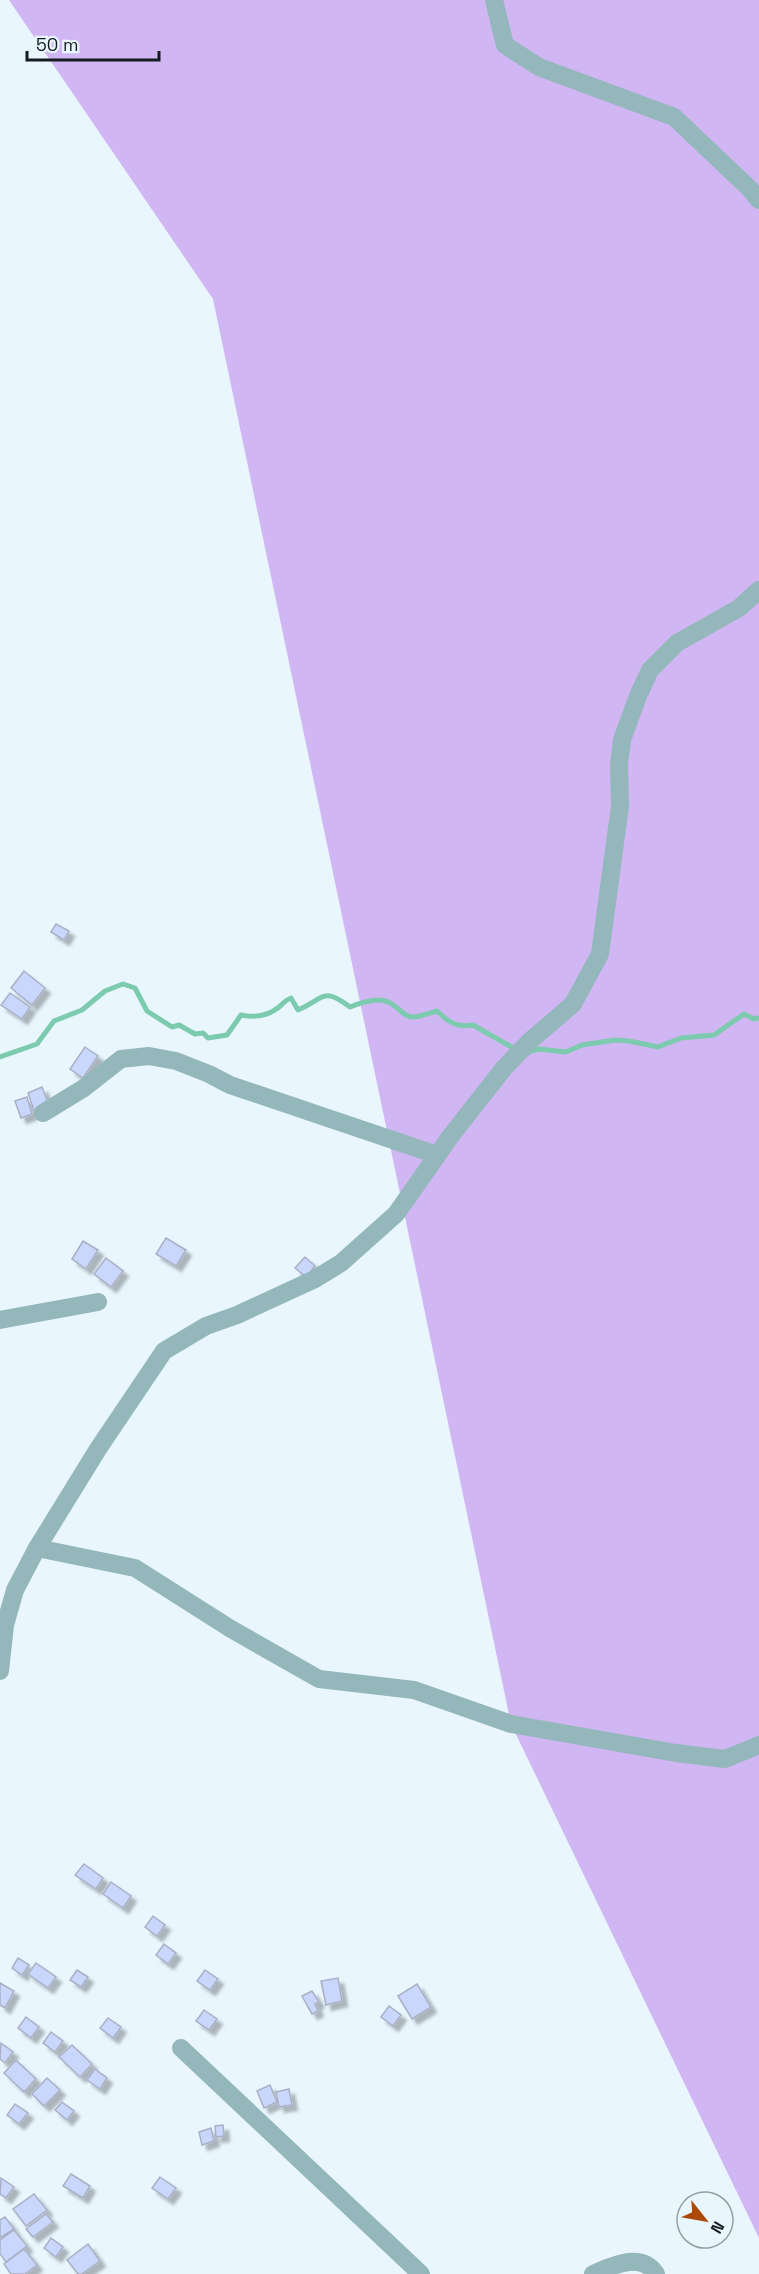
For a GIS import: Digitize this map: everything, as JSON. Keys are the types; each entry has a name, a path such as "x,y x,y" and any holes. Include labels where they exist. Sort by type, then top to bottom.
{"street":[{"path":"494,0 505,45 539,67 674,117 759,200"},
{"path":"0,1671 5,1625 15,1590 37,1548 98,1449 164,1351 206,1326 237,1315 315,1280 341,1263 396,1214 436,1155 504,1068 531,1040 573,1004 600,954 620,806 619,764 622,740 650,670 677,643 739,608 759,590"},
{"path":"43,1113 84,1088 122,1059 149,1056 176,1061 230,1085 436,1155"},
{"path":"0,1320 98,1302"},
{"path":"37,1548 135,1568 231,1629 319,1679 414,1690 511,1724 676,1754 725,1760 759,1745"},
{"path":"181,2048 421,2274"},
{"path":"593,2274 628,2260 652,2268 656,2274"}],"shaded area":[{"path":"9,0 759,0 759,2238 511,1724 213,299"}],"building":[{"path":"56,924 69,931 64,940 51,932"},
{"path":"24,971 45,988 32,1005 11,988"},
{"path":"10,993 30,1007 22,1019 1,1005"},
{"path":"85,1047 98,1056 83,1078 70,1069"},
{"path":"42,1087 50,1108 35,1113 28,1093"},
{"path":"27,1097 32,1114 21,1118 15,1101"},
{"path":"166,1238 186,1250 176,1266 156,1254"},
{"path":"83,1241 98,1250 86,1269 72,1259"},
{"path":"305,1257 315,1266 306,1277 295,1268"},
{"path":"106,1258 123,1271 111,1287 94,1274"},
{"path":"84,1864 103,1878 96,1889 75,1875"},
{"path":"111,1882 131,1896 123,1908 103,1894"},
{"path":"153,1916 165,1925 157,1936 145,1927"},
{"path":"164,1944 176,1953 168,1964 156,1955"},
{"path":"18,1958 29,1965 22,1975 12,1968"},
{"path":"36,1963 56,1977 48,1988 28,1974"},
{"path":"77,1970 88,1977 81,1987 70,1980"},
{"path":"205,1970 218,1979 210,1990 197,1981"},
{"path":"338,1978 342,2001 326,2005 321,1981"},
{"path":"0,1983 14,1991 5,2008 0,2005"},
{"path":"417,1984 431,2007 412,2019 398,1996"},
{"path":"312,1991 319,2002 315,2004 318,2011 312,2014 302,1996"},
{"path":"389,2006 401,2015 393,2026 381,2017"},
{"path":"204,2010 217,2019 209,2030 196,2021"},
{"path":"26,2017 39,2027 31,2038 18,2028"},
{"path":"108,2018 121,2027 113,2038 100,2028"},
{"path":"51,2032 63,2041 55,2052 43,2043"},
{"path":"1,2043 13,2052 5,2063 0,2059"},
{"path":"72,2045 92,2064 80,2077 59,2057"},
{"path":"16,2060 36,2079 24,2092 4,2073"},
{"path":"95,2069 107,2078 100,2089 87,2080"},
{"path":"47,2078 60,2090 44,2106 32,2094"},
{"path":"270,2085 277,2102 264,2108 257,2091"},
{"path":"289,2089 292,2105 279,2107 276,2092"},
{"path":"62,2102 74,2111 67,2120 55,2110"},
{"path":"15,2104 28,2113 19,2124 7,2115"},
{"path":"223,2125 224,2136 216,2137 215,2126"},
{"path":"211,2128 214,2141 202,2145 199,2132"},
{"path":"71,2174 90,2186 83,2198 63,2186"},
{"path":"160,2177 176,2188 168,2199 152,2188"},
{"path":"1,2178 14,2187 6,2198 0,2194"},
{"path":"34,2194 47,2210 26,2226 13,2209"},
{"path":"46,2214 53,2222 33,2237 26,2229"},
{"path":"5,2217 14,2229 0,2238 0,2220"},
{"path":"14,2230 27,2246 6,2262 0,2254 0,2240"},
{"path":"51,2238 63,2247 56,2257 44,2248"},
{"path":"88,2244 100,2261 82,2274 78,2274 67,2260"},
{"path":"24,2249 37,2265 25,2274 11,2274 4,2264"}],"waterway":[{"path":"0,1057 37,1044 54,1021 82,1010 105,991 123,984 135,988 147,1011 172,1027 179,1025 195,1034 203,1033 208,1038 227,1035 241,1015 266,1014 291,998 298,1010 323,996 328,996 350,1007 369,1001 384,1001 410,1017 437,1011 453,1023 462,1026 473,1025 515,1049"},
{"path":"528,1052 539,1049 566,1052 582,1045 615,1040 658,1047 681,1038 714,1035 744,1014 754,1019 759,1018"}]}
